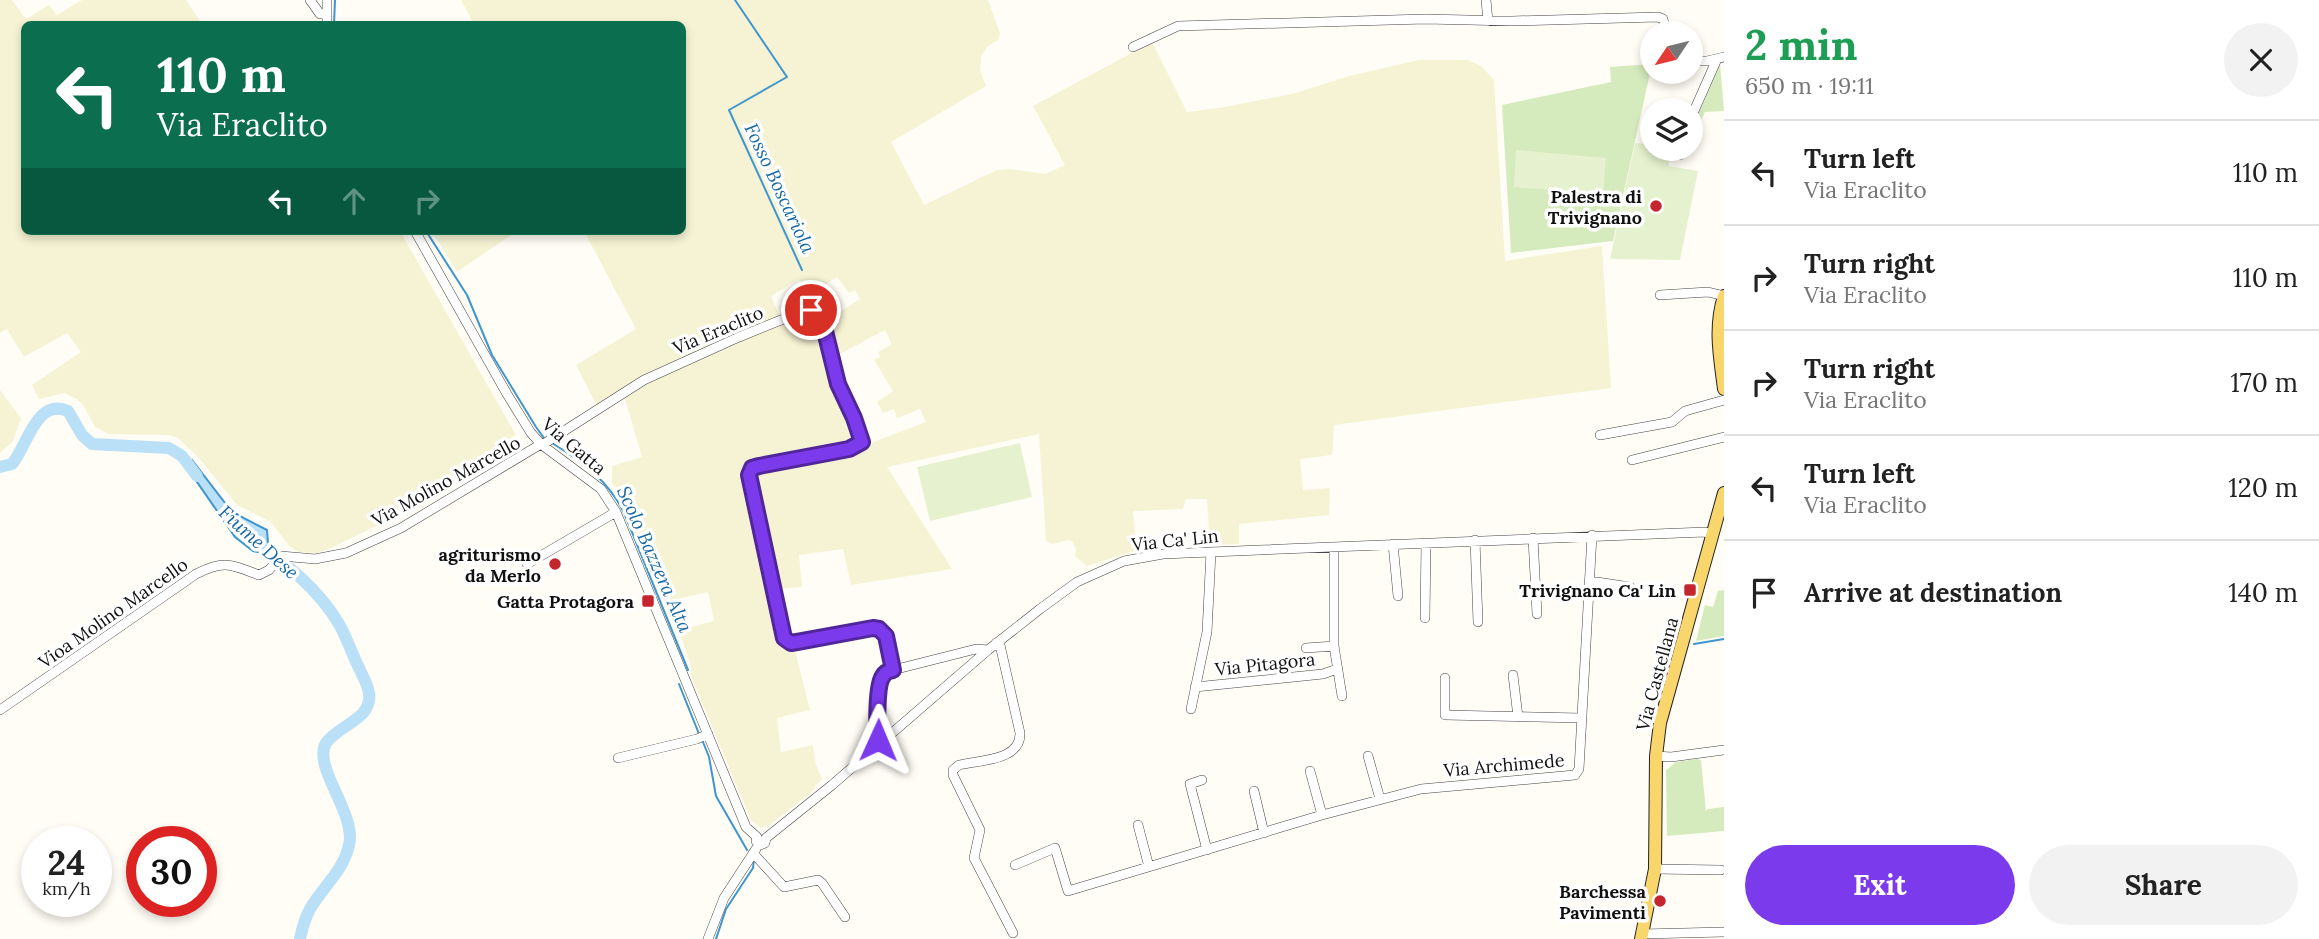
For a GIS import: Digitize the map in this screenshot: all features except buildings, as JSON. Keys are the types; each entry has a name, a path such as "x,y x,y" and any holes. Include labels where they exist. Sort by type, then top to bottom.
{"main road":[{"path":"1724,296 1721,326 1724,389"},
{"name":"Via Castellana","path":"1641,937 1655,869 1656,756 1663,711 1724,493"}],"street":[{"path":"310,0 326,19"},
{"path":"326,19 327,0"},
{"path":"1486,0 1488,21"},
{"path":"1133,47 1178,26 1425,19 1488,21 1658,17 1663,21"},
{"path":"1703,60 1721,58"},
{"path":"1701,98 1721,58"},
{"name":"Via Gatta","path":"417,235 526,426 542,444 601,489 616,512 704,736 746,827 759,843 785,887 815,880 822,883 845,918"},
{"path":"1661,295 1708,292 1724,296"},
{"name":"Via Eraclito","path":"542,444 662,371 801,312 816,311 822,319 838,384 862,442 849,449 759,466 750,471 781,632 787,641 797,642 879,629 886,636 893,670"},
{"path":"1600,435 1672,422 1685,411 1724,400"},
{"path":"1632,460 1724,437"},
{"name":"Via Molino Marcello","path":"251,572 259,575 265,573 281,556 308,559 346,553 444,503 542,444"},
{"path":"527,564 616,512"},
{"name":"Via Ca' Lin","path":"708,939 724,898 759,843 881,744 996,643 1065,589 1104,568 1149,556 1211,552 1592,535 1704,532 1713,535"},
{"name":"Via Archimede","path":"1015,865 1055,848 1068,891 1322,815 1420,789 1575,775 1579,769 1592,535"},
{"path":"1533,538 1537,614"},
{"path":"1475,541 1478,622"},
{"path":"1425,618 1426,543"},
{"path":"1393,544 1398,596"},
{"name":"Via Pitagora","path":"1334,547 1334,646 1342,696"},
{"path":"1191,709 1207,632 1211,552"},
{"name":"Vioa Molino Marcello","path":"0,710 196,574 216,564 251,572"},
{"path":"1590,581 1630,587"},
{"path":"996,643 1000,645 1020,733 1018,747 1010,753 959,765 953,770 953,775 980,831 974,858 1013,933"},
{"name":"Via Pitagora","path":"1306,648 1334,646"},
{"path":"881,744 877,730 880,683 884,675 893,670 976,649 988,650"},
{"name":"Via Pitagora","path":"1195,687 1323,674 1337,669"},
{"path":"1516,675 1518,717"},
{"path":"1445,678 1445,715 1581,718"},
{"path":"618,758 704,736"},
{"path":"1656,756 1671,757 1724,750"},
{"path":"1368,756 1380,799"},
{"path":"1310,771 1322,815"},
{"path":"1202,780 1190,784 1207,850"},
{"path":"1254,791 1264,833"},
{"path":"1138,825 1149,867"},
{"path":"1655,869 1721,870"},
{"path":"1641,937 1724,932"}],"shaded area":[{"path":"0,0 12,0 26,19 49,5 57,15 82,0 186,0 200,21 21,21 21,235 402,235 516,435 376,526 317,553 299,552 290,547 271,522 237,505 199,458 178,438 170,435 109,434 95,427 77,399 64,393 39,399 32,385 81,352 67,333 24,357 7,329 0,333"},
{"path":"461,0 988,0 1000,33 998,40 988,46 981,56 980,71 986,86 891,142 924,205 997,170 1045,174 1065,165 1033,106 1152,42 1187,112 1296,93 1349,76 1419,60 1468,60 1481,66 1494,80 1505,261 1602,246 1611,388 1334,425 1332,455 1300,459 1303,490 1330,488 1329,515 1239,524 1239,544 1210,545 1207,499 1186,499 1183,509 1133,511 1137,550 1087,566 1075,556 1073,542 1069,540 1053,544 1046,541 1039,434 887,467 952,569 851,585 843,549 799,555 802,587 776,589 752,480 755,470 872,445 871,443 926,422 920,409 897,418 894,409 883,413 877,402 893,391 874,360 880,357 878,352 892,344 885,330 840,354 833,354 825,318 837,309 840,312 860,299 855,290 849,293 837,277 824,285 825,289 810,298 799,279 771,296 780,318 733,335 656,370 597,406 576,365 636,329 586,235 686,235 686,21 472,21"},
{"path":"434,235 511,235 457,272"},
{"path":"804,314 817,319 827,373 855,436 846,442 748,462 740,470 740,476 746,476 778,634 794,646 810,710 777,718 781,752 813,745 816,765 822,779 815,789 771,824 761,828 751,820 691,676 691,666 679,630 714,621 708,592 664,602 612,483 612,466 642,457 624,396 656,377"},
{"path":"0,390 21,418 13,441 0,453"}],"green space":[{"path":"1720,64 1724,111 1705,112 1703,116 1703,103"},
{"path":"1640,65 1640,84 1648,84 1645,98 1640,98 1640,118 1613,241 1511,253 1502,105 1611,82 1610,67"},
{"name":"Palestra di Trivignano","path":"1635,143 1640,144 1640,161 1669,161 1669,166 1698,171 1680,260 1610,259"},
{"path":"1516,150 1606,158 1603,194 1514,187"},
{"path":"1020,443 1032,497 930,521 917,467"},
{"path":"1724,590 1724,636 1696,641 1705,605 1713,607 1718,591"},
{"path":"1701,760 1706,811 1724,807 1724,831 1667,836 1666,770 1676,762"}],"water":[{"path":"192,460 232,512 267,530 271,547 265,554 253,551 235,537 186,466"}],"waterway":[{"name":"Scolo Bazzera Alta","path":"334,21 335,0"},
{"name":"Fosso Boscariola","path":"735,0 787,77 729,110 802,270"},
{"name":"Scolo Bazzera Alta","path":"429,235 467,295 492,355 544,438"},
{"name":"Fiume Dese","path":"0,467 12,464 40,417 57,409 68,411 82,435 92,444 169,448 182,456 197,476"},
{"name":"Scolo Bazzera Alta","path":"552,443 595,474 619,503 688,670"},
{"name":"Fiume Dese","path":"255,542 302,578 331,612 345,635 367,685 369,696 363,713 334,735 326,743 323,753 329,778 347,819 349,845 342,863 310,909 300,939"},
{"path":"1694,644 1724,639"},
{"name":"Scolo Bazzera Alta","path":"679,684 699,734"},
{"name":"Scolo Bazzera Alta","path":"703,742 709,757 716,796 747,850"},
{"name":"Scolo Bazzera Alta","path":"716,939 726,909 753,868 754,859"}],"place":[{"name":"Palestra di Trivignano","path":"1656,206"},
{"name":"agriturismo da Merlo","path":"555,564"},
{"name":"Trivignano Ca' Lin","path":"1690,590"},
{"name":"Gatta Protagora","path":"648,601"},
{"name":"Barchessa Pavimenti","path":"1660,901"}],"route":[{"path":"811,310 821,316 838,384 862,442 849,449 752,468 749,475 784,638 791,643 873,628 879,629 886,636 893,670 881,678 878,740"}]}
